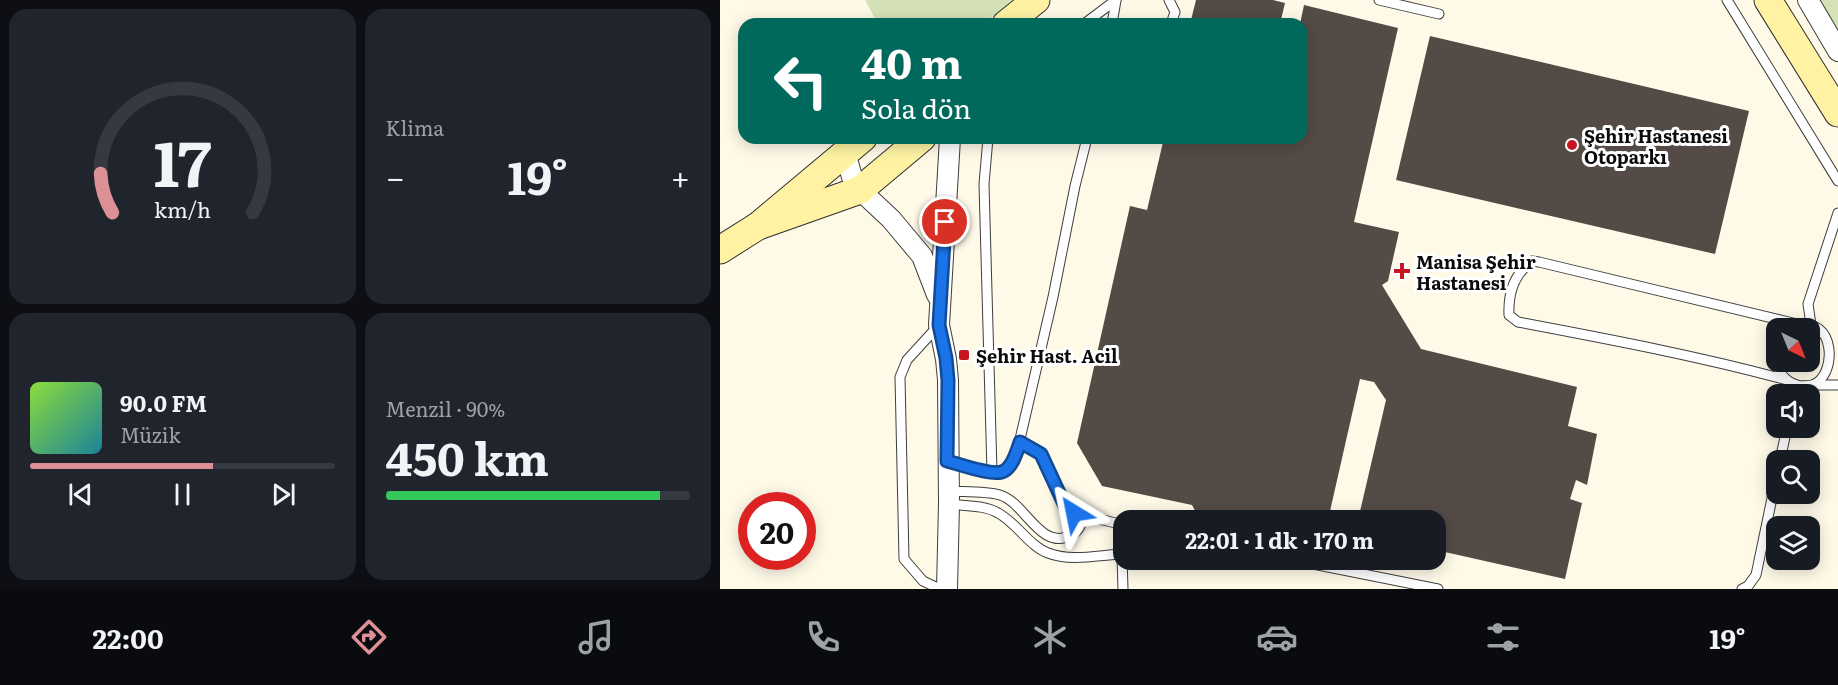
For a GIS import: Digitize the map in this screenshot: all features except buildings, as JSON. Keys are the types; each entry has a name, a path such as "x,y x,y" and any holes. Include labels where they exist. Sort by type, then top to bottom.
{"street":[{"path":"1768,0 1838,113"},
{"path":"1808,0 1838,51"},
{"path":"758,226 860,190 915,144"},
{"path":"947,589 948,380 939,325 939,301 950,144"},
{"path":"854,145 852,177 860,190 891,219 922,256 939,301"},
{"path":"720,250 758,226 854,145"}],"lane":[{"path":"1092,18 1116,0"},
{"path":"1113,18 1116,0"},
{"path":"1378,0 1439,14"},
{"path":"1727,0 1838,181"},
{"path":"1172,2 1175,12 1173,18"},
{"path":"987,144 984,184 993,472"},
{"path":"947,461 997,473 1005,471 1011,464 1020,442 1086,144"},
{"path":"1804,318 1838,213"},
{"path":"1768,318 1532,261 1522,268 1513,283 1509,305 1509,315 1518,322 1750,370 1787,384"},
{"path":"939,325 907,360 900,377 904,559 923,581 939,589"},
{"path":"1818,384 1825,380 1831,372 1836,353 1834,343 1820,328"},
{"path":"1828,335 1838,340"},
{"path":"1780,372 1790,384"},
{"path":"1820,385 1838,385"},
{"path":"1020,442 1041,454 1066,508 1083,516 1113,523"},
{"path":"949,497 1001,495 1050,538 1065,538 1075,533 1082,523 1083,516"},
{"path":"949,497 1000,513 1041,549 1050,554 1070,558 1113,555"},
{"path":"1742,589 1748,586 1756,574 1771,504"},
{"path":"1122,570 1123,589"},
{"path":"1343,570 1438,589"}],"green space":[{"path":"865,0 1012,0 991,18 875,18"},
{"path":"1805,0 1838,0 1838,54"}],"place":[{"name":"Şehir Hastanesi Otoparkı","path":"1572,145"},
{"name":"Manisa Şehir Hastanesi","path":"1402,271"},
{"name":"Şehir Hast. Acil","path":"964,355"}],"route":[{"path":"945,222 939,325 948,380 947,461 997,473 1005,471 1011,464 1020,442 1041,454 1066,508 1074,513"}]}
